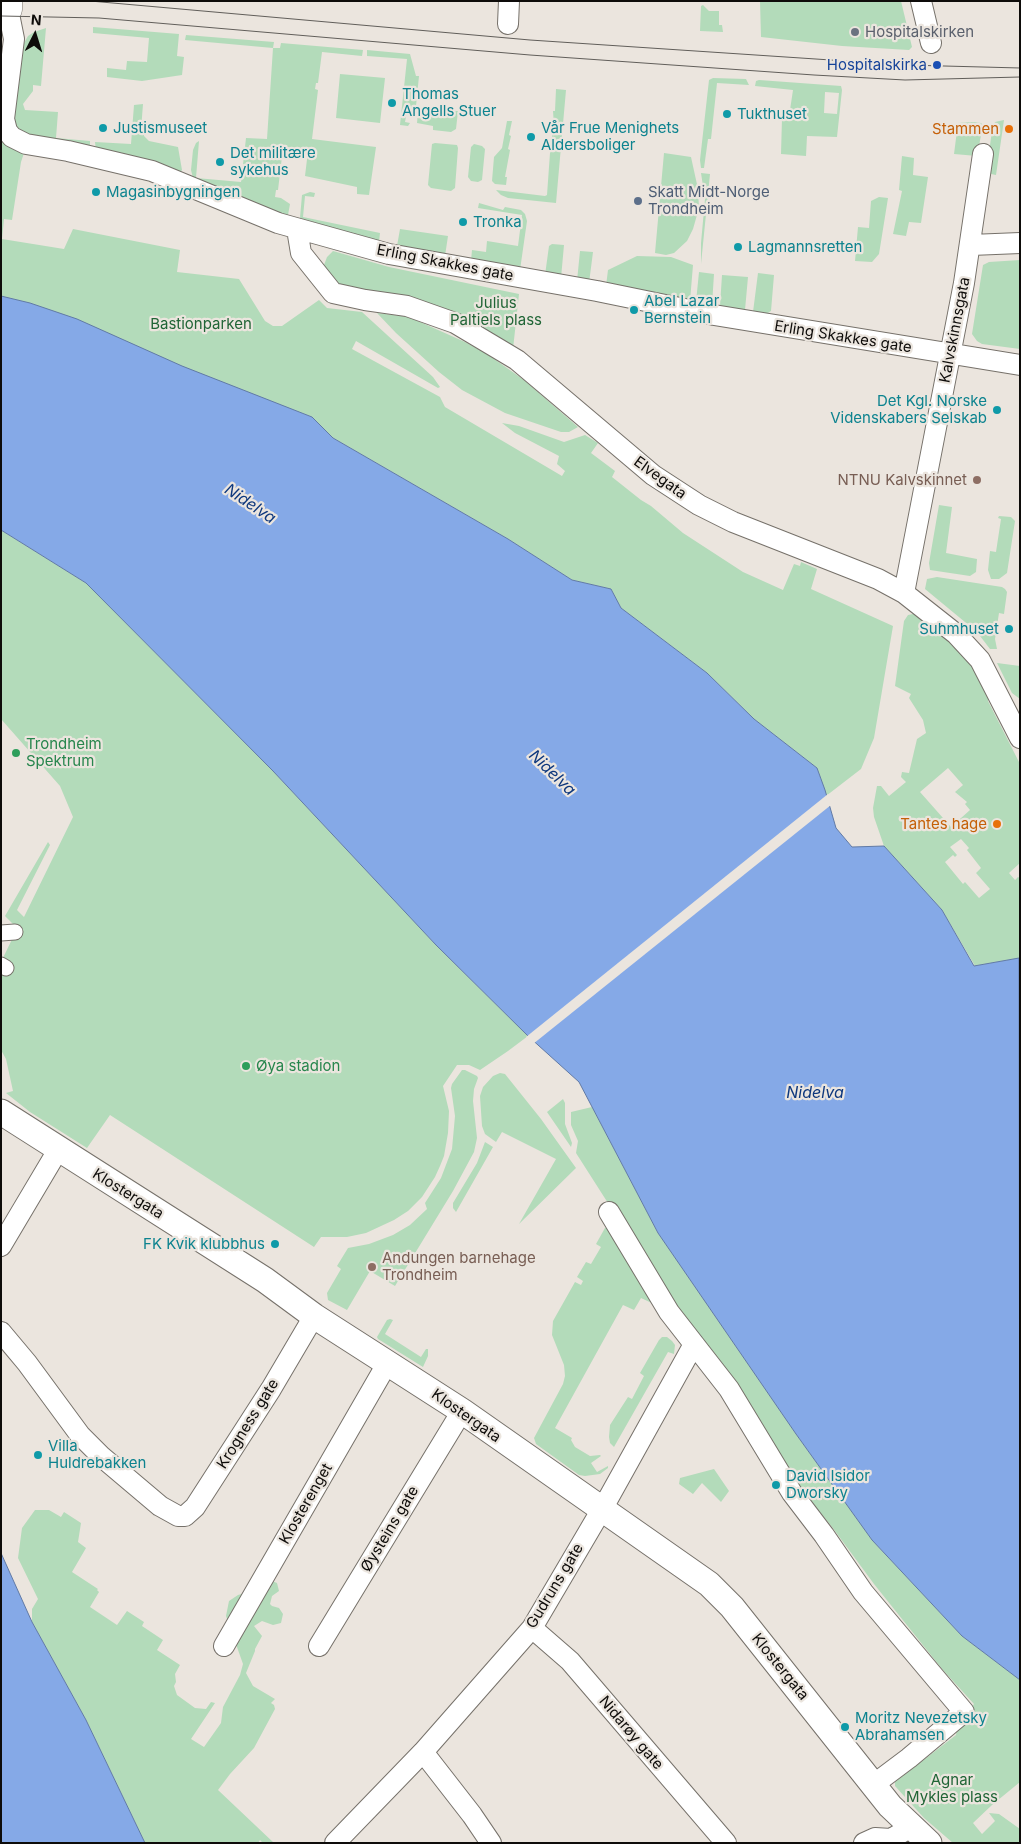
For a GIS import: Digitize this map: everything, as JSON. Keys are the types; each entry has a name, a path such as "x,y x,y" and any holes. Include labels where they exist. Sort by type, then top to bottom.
{"street":[{"path":"508,24 509,1"},
{"path":"921,1 931,43"},
{"name":"Erling Skakkes gate","path":"6,6 14,39 4,120 7,131 12,137 26,144 68,151 152,171 278,223 389,254 714,315 1020,365"},
{"name":"Kalvskinnsgata","path":"904,593 971,244 983,154"},
{"name":"Elvegata","path":"297,229 301,253 334,293 407,306 454,323 517,360 653,475 699,505 733,522 878,580 904,593 956,634 980,660 1020,738"},
{"path":"971,244 1020,243"},
{"name":"Klostergata","path":"1,1112 265,1280 314,1316 462,1411 709,1584 732,1607 890,1806 897,1836 929,1843"},
{"path":"1,1246 58,1150"},
{"path":"609,1212 669,1312 728,1389 792,1493 824,1535 863,1592 964,1712 910,1758 873,1785"},
{"name":"Krogness gate","path":"1,1332 27,1363 80,1435 102,1457 170,1513 186,1516 195,1507 271,1389 314,1316"},
{"name":"Gudruns gate","path":"335,1843 423,1752 532,1628 619,1480 694,1344"},
{"name":"Klosterenget","path":"224,1646 388,1362"},
{"name":"Øysteins gate","path":"319,1646 462,1411"},
{"name":"Nidarøy gate","path":"532,1628 570,1661 726,1843"},
{"path":"423,1752 472,1815 491,1843"},
{"path":"864,1843 875,1838 897,1836"}],"green space":[{"path":"760,1 901,1 912,47 909,50 842,46 761,37"},
{"path":"703,5 709,11 719,11 719,25 722,25 723,32 700,31 701,6"},
{"path":"93,27 179,34 177,56 184,57 182,75 142,81 107,77 107,68 126,70 127,61 147,62 149,38 93,33"},
{"name":"Bastionparken","path":"46,28 41,86 33,85 33,91 23,104 25,110 58,112 56,138 90,141 90,148 29,138 21,162 12,220 4,219 2,239 64,249 73,229 180,250 177,272 239,279 265,321 273,326 282,326 319,300 327,308 362,312 433,377 440,387 438,388 356,341 352,349 440,397 445,407 562,476 565,471 557,464 559,456 515,433 502,423 519,426 564,442 585,435 598,443 591,453 615,471 612,477 683,533 743,572 783,590 794,564 800,566 801,562 817,569 811,589 893,626 874,738 861,769 826,796 817,768 754,719 707,673 621,608 611,589 572,580 508,539 333,438 312,417 1,305 1,59 22,58 24,43 28,36"},
{"path":"186,35 274,42 273,48 185,40"},
{"path":"281,43 363,50 362,56 322,52 318,83 316,83 315,89 318,90 312,139 376,147 369,195 357,194 357,187 305,176 308,151 283,148 278,190 276,190 275,197 281,198 290,204 288,215 267,209 193,178 191,170 193,150 199,141 196,178 241,182 246,138 267,139 273,48 280,48"},
{"path":"367,50 410,54 416,76 419,76 416,106 430,108 430,110 458,111 456,129 451,132 433,130 433,126 417,123 418,112 407,111 405,122 410,123 408,126 400,125 407,59 367,56"},
{"path":"340,74 385,78 380,123 336,118"},
{"path":"713,78 746,79 749,85 717,83 711,139 708,139 704,168 701,168 700,160 709,80"},
{"path":"756,81 841,86 837,137 807,136 806,156 781,154 782,118 784,118 785,110 790,110 793,90 755,86","holes":["825,92 839,93 837,114 824,113"]},
{"path":"556,89 566,90 556,203 508,198 501,195 496,190 547,195"},
{"path":"143,104 141,130 144,131 144,136 149,141 178,147 182,170 180,173 96,151 95,142 131,144 134,105"},
{"path":"1004,120 996,175 991,174 987,169 992,130 995,122"},
{"path":"507,121 512,121 508,149 510,150 505,177 507,177 506,185 495,184 492,181 494,157 502,148"},
{"path":"973,122 983,125 977,156 954,154 958,123"},
{"path":"432,144 457,145 458,148 455,188 451,191 431,188 428,185"},
{"path":"474,144 485,149 482,180 478,182 471,181 468,177 471,147"},
{"path":"664,153 691,157 698,189 699,208 693,229 687,241 674,253 666,255 655,253"},
{"path":"902,156 914,158 913,175 928,177 921,223 909,222 906,236 893,234 902,191 899,190"},
{"path":"701,173 710,174 701,264 705,199"},
{"path":"310,192 315,193 314,197 305,196 303,217 380,233 379,242 300,218 302,195"},
{"path":"879,197 888,198 879,254 872,262 855,261 858,227 869,228 871,201"},
{"path":"479,203 503,210 505,207 521,210 525,214 527,221 520,270 471,261 472,250 486,252 487,241 518,246 522,215 478,208"},
{"path":"400,229 448,236 445,256 397,246"},
{"path":"552,244 564,245 561,278 545,275 549,246"},
{"name":"Julius Paltiels plass","path":"333,251 389,267 519,294 513,349 340,286 327,273 324,265 327,257"},
{"path":"580,251 593,252 589,283 577,281"},
{"path":"637,256 671,257 693,265 690,301 606,286 608,270"},
{"path":"1020,260 1020,349 982,344 972,334 983,265 989,262"},
{"path":"699,272 714,274 712,305 696,302"},
{"path":"758,273 774,275 771,311 766,314 753,312"},
{"path":"722,275 748,277 745,310 720,306"},
{"path":"377,313 409,317 487,354 524,380 578,427 569,432 561,432 505,413 462,390 439,372"},
{"path":"939,505 952,507 946,553 977,559 976,572 970,576 930,570 929,563"},
{"path":"999,516 1011,517 1015,521 1007,573 999,579 991,579 988,570 990,551 996,552 1001,519 998,518"},
{"path":"1,530 86,583 273,771 436,945 528,1036 480,1070 469,1065 457,1065 443,1086 449,1111 448,1133 444,1156 440,1166 422,1197 408,1211 394,1220 366,1233 347,1237 321,1237 314,1247 110,1115 87,1148 30,1112 6,1093 13,1091 6,1059 1,1050 1,962 19,925 14,925 5,916 48,842 50,845 17,910 24,917 73,817 60,786 1,719"},
{"path":"937,577 1005,589 1007,592 1004,614 999,613 995,639 997,649 990,649 977,632 925,589 927,579"},
{"path":"917,614 947,636 969,661 988,693 988,701 1020,764 1020,863 1009,873 1015,880 1018,877 1020,878 1020,959 975,966 942,910 884,846 874,817 873,808 877,786 881,786 889,796 906,782 901,777 902,772 909,773 917,739 926,733 923,720 909,698 911,694 895,686 904,621 908,615","holes":["948,768 963,785 955,792 967,802 965,804 970,810 951,827 920,792","961,839 981,868 976,873 990,889 979,898 965,882 963,884 945,862 953,855 955,857 957,855 950,847"]},
{"path":"997,663 1020,666 1020,699 1012,693"},
{"path":"462,1070 478,1078 474,1089 473,1101 477,1138 474,1152 453,1191 395,1286 370,1271 347,1310 328,1300 327,1293 341,1269 337,1266 348,1248 369,1244 393,1235 410,1225 427,1209 425,1203 441,1178 452,1149 455,1116 451,1088"},
{"path":"500,1073 505,1074 541,1119 576,1168 519,1224 556,1159 502,1132 496,1142 485,1134 482,1126 480,1096 483,1087 493,1076"},
{"path":"563,1099 565,1103 565,1124 572,1143 571,1147 547,1112"},
{"name":"Agnar Mykles plass","path":"592,1107 658,1233 796,1434 872,1540 962,1636 1020,1680 1020,1782 973,1823 982,1834 995,1821 989,1813 999,1814 1020,1829 1020,1843 953,1843 924,1818 895,1786 895,1782 956,1735 957,1728 974,1704 942,1669 799,1487 675,1308 576,1153 578,1141 571,1125 571,1112"},
{"path":"485,1142 493,1147 456,1212 453,1208 453,1203 477,1163"},
{"path":"613,1227 656,1305 641,1298 634,1310 623,1305 555,1428 572,1438 571,1440 575,1447 590,1456 601,1456 591,1463 597,1472 608,1466 600,1474 585,1476 579,1475 536,1444 534,1438 563,1384 565,1376 564,1365 552,1335 553,1321 575,1282 581,1285 583,1281 577,1277 586,1262 591,1264 601,1247 596,1244 605,1228"},
{"path":"387,1320 393,1320 385,1334 421,1357 426,1349 428,1349 428,1356 423,1367 378,1339 377,1337"},
{"path":"662,1337 667,1337 675,1345 674,1354 668,1352 614,1447 610,1443 610,1425 628,1397 632,1399 644,1376 640,1373"},
{"path":"714,1469 729,1491 721,1502 702,1483 693,1494 679,1484 680,1478"},
{"path":"35,1510 49,1510 61,1517 64,1512 81,1523 78,1542 86,1548 72,1572 98,1589 99,1592 90,1607 117,1625 127,1611 144,1622 142,1626 163,1640 157,1650 180,1665 175,1674 176,1682 174,1686 177,1695 195,1708 206,1709 211,1702 215,1703 191,1739 204,1747 221,1723 223,1707 240,1675 243,1664 226,1616 229,1601 238,1595 252,1591 272,1581 277,1583 279,1591 272,1596 270,1604 279,1608 283,1614 281,1623 273,1625 262,1621 254,1626 262,1636 246,1673 253,1686 275,1699 271,1703 275,1709 254,1748 218,1790 274,1843 263,1843 260,1840 258,1843 145,1843 86,1720 32,1622 32,1609 38,1599 18,1558 22,1528"}],"water":[{"name":"Nidelva","path":"1,296 30,303 77,319 182,366 312,417 333,438 508,539 572,580 611,589 621,608 707,673 754,719 817,768 836,828 852,847 884,846 942,910 974,966 1019,958 1020,1680 962,1636 872,1540 796,1434 658,1233 579,1082 528,1036 436,945 273,771 86,583 1,530"},
{"path":"1,1553 32,1622 86,1720 145,1843 1,1843"}],"pier":[{"path":"828,794 831,805 533,1044 526,1037"}],"tram line":[{"path":"90,1 530,40 906,65 1020,68"},
{"path":"1,16 99,18 530,55 814,75 905,80 1020,77"}],"place":[{"name":"Hospitalskirken","path":"855,32"},
{"name":"Hospitalskirka","path":"937,65"},
{"name":"Thomas Angells Stuer","path":"392,103"},
{"name":"Tukthuset","path":"727,114"},
{"name":"Justismuseet","path":"103,128"},
{"name":"Stammen","path":"1009,129"},
{"name":"Vår Frue Menighets Aldersboliger","path":"531,137"},
{"name":"Det militære sykehus","path":"220,162"},
{"name":"Magasinbygningen","path":"96,192"},
{"name":"Skatt Midt-Norge Trondheim","path":"638,201"},
{"name":"Tronka","path":"463,222"},
{"name":"Lagmannsretten","path":"738,247"},
{"name":"Abel Lazar Bernstein","path":"634,310"},
{"name":"Det Kgl. Norske Videnskabers Selskab","path":"997,410"},
{"name":"NTNU Kalvskinnet","path":"977,480"},
{"name":"Suhmhuset","path":"1009,629"},
{"name":"Trondheim Spektrum","path":"16,753"},
{"name":"Tantes hage","path":"997,824"},
{"name":"Øya stadion","path":"246,1066"},
{"name":"FK Kvik klubbhus","path":"275,1244"},
{"name":"Andungen barnehage Trondheim","path":"372,1267"},
{"name":"Villa Huldrebakken","path":"38,1455"},
{"name":"David Isidor Dworsky","path":"776,1485"},
{"name":"Moritz Nevezetsky Abrahamsen","path":"845,1727"}]}
